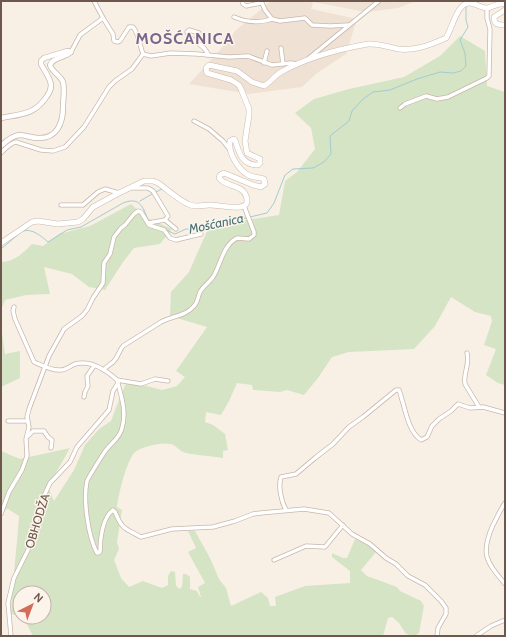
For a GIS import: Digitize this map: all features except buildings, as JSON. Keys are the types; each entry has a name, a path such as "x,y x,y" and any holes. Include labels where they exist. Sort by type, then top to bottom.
{"main road":[{"path":"1,243 32,222 38,221 58,224 78,222 83,219 93,207 144,181 153,181 183,201 195,206 210,204 238,208 244,206 247,201 246,196 239,188 220,180 220,175 227,173 261,187 265,184 265,181 262,178 252,177 243,171 230,151 230,141 234,139 239,154 244,160 255,165 260,163 260,159 247,153 245,147 249,109 239,85 231,80 207,73 207,66 211,65 236,71 252,82 264,86 280,72 308,59 371,44 399,49 412,49 446,38 459,9 465,2 487,8 499,4 505,4"},
{"path":"505,10 496,15 494,21 499,25 505,25"}],"street":[{"path":"94,1 113,34 113,40 116,42 120,41 129,27 133,27 136,29 138,41 143,54"},
{"path":"242,1 246,6 261,2 272,19"},
{"path":"308,59 379,1"},
{"path":"400,108 405,104 426,96 437,99 448,97 489,76 490,29 487,18 487,8"},
{"path":"234,16 244,21 255,22 272,19 280,21 305,18 312,24 349,26"},
{"path":"1,146 14,136 20,135 47,138 52,136 57,131 62,118 63,87 61,79 50,67 50,65 53,60 68,55 80,35 103,18"},
{"path":"199,33 189,30 187,32 188,36 205,48 208,55"},
{"path":"281,48 283,64"},
{"path":"1,118 27,113 41,105 49,93 51,84 41,61 44,58 67,51 71,52"},
{"path":"264,63 267,51"},
{"path":"143,54 151,56 171,53 236,58 248,56 272,65 297,64"},
{"path":"1,152 16,142 40,150 53,151 65,147 84,127 109,87 132,69 143,54"},
{"path":"194,121 209,129 223,141 230,151"},
{"path":"129,188 148,188 153,191 168,216 166,220"},
{"path":"61,205 83,205 98,192 105,189 119,193"},
{"path":"104,370 106,366 115,360 118,351 123,346 161,322 184,314 195,305 203,287 213,277 220,260 228,247 237,238 249,239 254,235 244,206"},
{"path":"1,514 9,492 22,470 27,456 26,439 29,426 29,409 45,366 56,341 64,329 86,312 103,283 104,263 110,254 114,237 138,211 141,212 152,227 164,230 170,238 176,240 201,234"},
{"path":"148,223 166,220"},
{"path":"166,220 176,229"},
{"path":"14,307 13,311 15,319 32,358 36,363 54,370 66,369 73,365 82,363 104,370 118,382 141,384 156,379 168,382"},
{"path":"468,353 469,361 464,380 479,407"},
{"path":"84,397 88,386 87,376 94,366"},
{"path":"118,382 124,410 122,428 116,440 107,448 88,480 86,505 89,528 97,553 100,552 100,541 104,526 110,512 113,510 122,526 141,537 172,529 213,526 235,521 253,514 304,509 329,513 352,534 370,544 386,558 396,564 408,576 425,585 441,601 446,608 446,614 438,628 437,636"},
{"name":"OBHODŽA","path":"11,636 8,603 14,578 28,550 42,498 50,482 70,462 77,447 109,410 113,391 118,382"},
{"path":"286,510 283,506 280,489 281,477 296,474 333,444 349,427 363,418 396,390 401,392 403,404 414,434 421,440 427,437 432,426 441,416 451,411 458,404 470,408 479,407 495,409 505,413"},
{"path":"8,421 28,421"},
{"path":"26,439 33,431 44,431 52,440 51,448"},
{"path":"505,503 488,536 486,546 489,563 505,584"},
{"path":"274,560 306,546 325,547 343,525"},
{"path":"476,636 491,626 505,620"}],"shaded area":[{"path":"271,1 416,1 398,8 366,12 313,2 311,9 357,19 346,54 317,73 302,87 249,94 189,84 228,41 235,31"}],"green space":[{"path":"460,36 485,51 487,86 505,92 505,385 498,383 486,375 496,349 484,345 492,321 491,316 475,312 451,297 435,326 414,349 349,352 332,357 304,395 287,390 280,392 253,390 252,385 237,383 221,415 206,412 205,422 213,425 225,434 228,450 223,451 223,458 187,453 181,451 173,445 167,444 153,445 143,448 135,452 132,456 126,470 119,495 117,507 122,510 117,542 119,549 114,560 121,578 129,587 143,581 162,588 168,585 168,576 171,571 175,572 176,586 180,589 182,586 183,574 186,574 190,577 190,589 197,591 201,597 198,587 205,583 188,552 196,548 188,531 195,531 210,558 219,579 226,588 231,606 261,592 268,598 270,606 276,606 275,597 305,586 350,583 350,571 332,557 332,553 343,558 347,558 355,539 367,545 376,552 361,570 367,576 397,587 400,591 421,601 424,606 419,633 415,636 406,634 399,623 392,617 388,618 383,636 33,636 27,625 52,625 52,585 12,585 19,516 8,509 1,510 1,451 20,459 70,448 48,487 54,501 74,470 85,445 99,429 111,421 127,381 162,390 177,386 185,377 176,371 207,327 170,316 171,292 189,272 208,229 234,222 279,215 285,181 297,172 315,149 311,128 295,113 314,99 349,89 404,77 440,56"},
{"path":"131,204 145,217 172,229 160,244 134,248 105,290 89,287 72,274 44,267 50,294 26,295 5,300 1,310 1,262 14,259 22,254 32,244 43,246 59,234 90,226"},
{"path":"1,326 5,354 20,351 20,378 1,387"},
{"path":"12,590 12,614 11,614"}],"waterway":[{"name":"Mošćanica","path":"250,217 267,213 274,203 285,175 293,169 313,168 324,162 331,154 330,136 349,121 352,111 363,99 373,92 390,90 417,79 440,72 453,73 461,71 466,66 465,53 460,40 468,27 466,20 466,6"},
{"path":"156,192 162,189"},
{"path":"140,201 152,194"},
{"name":"Mošćanica","path":"23,231 26,230 33,232 48,242 67,230 81,227 129,201 138,202 143,208 149,222"},
{"name":"Mošćanica","path":"166,230 175,234 186,229 200,229 224,219 247,218"},
{"name":"Mošćanica","path":"1,249 20,233"}],"district":[{"name":"MOŠĆANICA","path":"185,38"}]}
